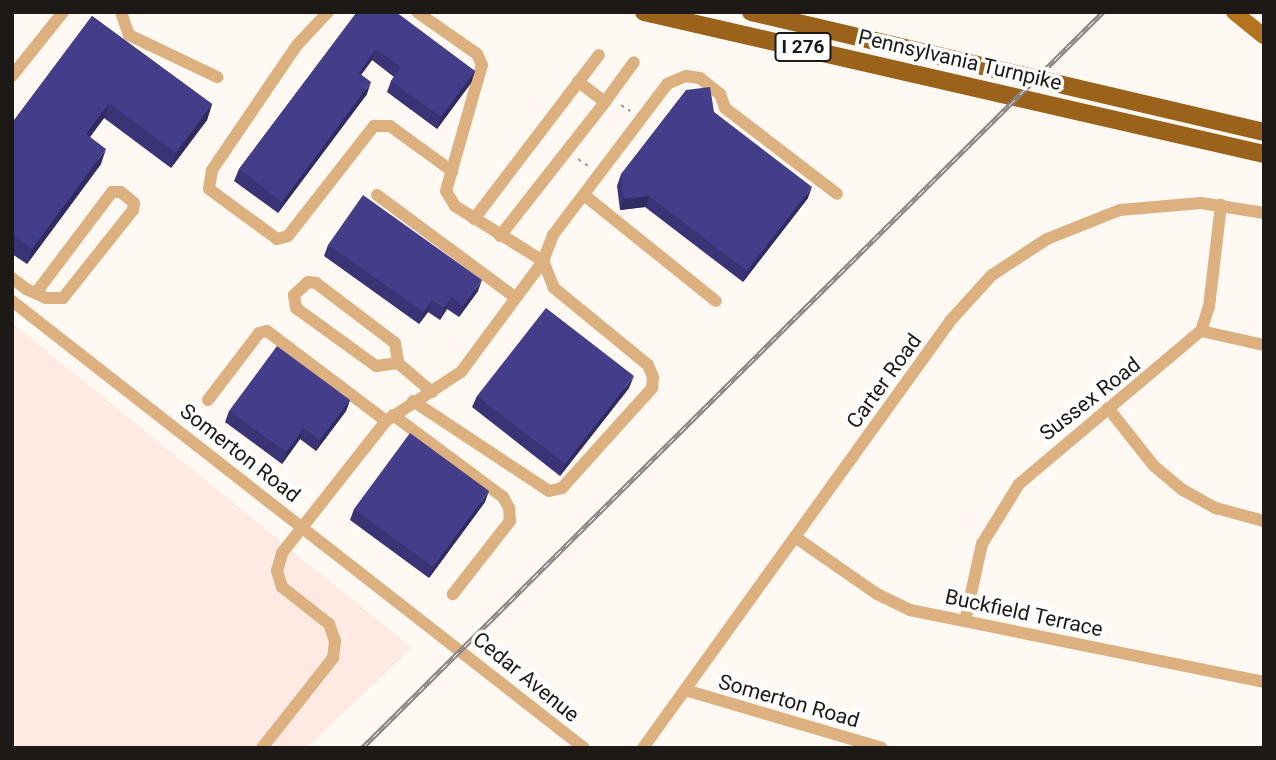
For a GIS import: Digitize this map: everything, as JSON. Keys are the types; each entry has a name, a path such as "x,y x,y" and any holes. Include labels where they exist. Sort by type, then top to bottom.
{"highway":[{"name":"Pennsylvania Turnpike","path":"645,12 1264,154"},
{"name":"Pennsylvania Turnpike","path":"751,12 1264,132"}],"main road":[{"path":"1234,12 1264,36"}],"street":[{"path":"12,76 63,12"},
{"path":"121,12 129,35 216,77"},
{"path":"328,12 297,45 212,170 209,189 277,239 288,236 374,126 390,126 452,171"},
{"path":"413,401 537,487 562,488 652,388 653,377 648,365 554,288 543,261 499,236 455,206 446,191 482,65 477,54 417,12"},
{"path":"474,219 599,55"},
{"path":"499,236 634,62"},
{"path":"262,748 333,659 335,641 329,624 282,587 277,571 282,553 389,418 461,372 543,261 553,235 667,84 686,76 700,78 720,94 725,107 837,194"},
{"path":"578,82 605,102"},
{"path":"12,278 36,293 63,298 133,210 134,203 121,192 112,192 36,293"},
{"path":"377,195 515,297"},
{"path":"584,195 716,301"},
{"name":"Carter Road","path":"643,748 951,320 1004,266 1072,227 1120,210 1155,204 1221,205 1264,213"},
{"path":"1221,205 1209,307 1201,331 1264,345"},
{"path":"398,363 376,366 296,308 294,295 302,286 316,283 396,344 398,363 432,392"},
{"name":"Somerton Road","path":"12,301 444,636"},
{"path":"208,400 259,333 267,331 503,497 509,508 510,521 453,594"},
{"name":"Sussex Road","path":"965,621 982,544 1006,502 1034,468 1201,331"},
{"path":"1108,408 1154,466 1183,489 1216,508 1264,521"},
{"name":"Buckfield Terrace","path":"795,537 899,606 1264,682"},
{"name":"Cedar Avenue","path":"444,636 584,748"},
{"name":"Somerton Road","path":"685,690 882,748"}],"path":[{"path":"621,105 630,111"},
{"path":"578,159 588,166"}],"shaded area":[{"path":"12,323 412,648 306,748 12,748"}],"building":[{"path":"357,12 396,12 475,71 441,117 391,81 401,67 376,49 359,73 371,82 282,202 239,169"},
{"path":"92,16 212,104 176,153 109,103 86,134 106,149 32,249 12,234 12,123"},
{"path":"710,87 714,112 812,187 747,271 649,196 624,199 621,174 686,90"},
{"path":"363,195 482,280 463,306 452,297 444,308 432,300 424,312 328,245"},
{"path":"546,308 634,376 565,464 477,396"},
{"path":"277,346 350,400 320,440 304,428 286,452 229,411"},
{"path":"410,433 489,491 433,567 354,509"}],"railway":[{"path":"362,748 1103,12"}]}
